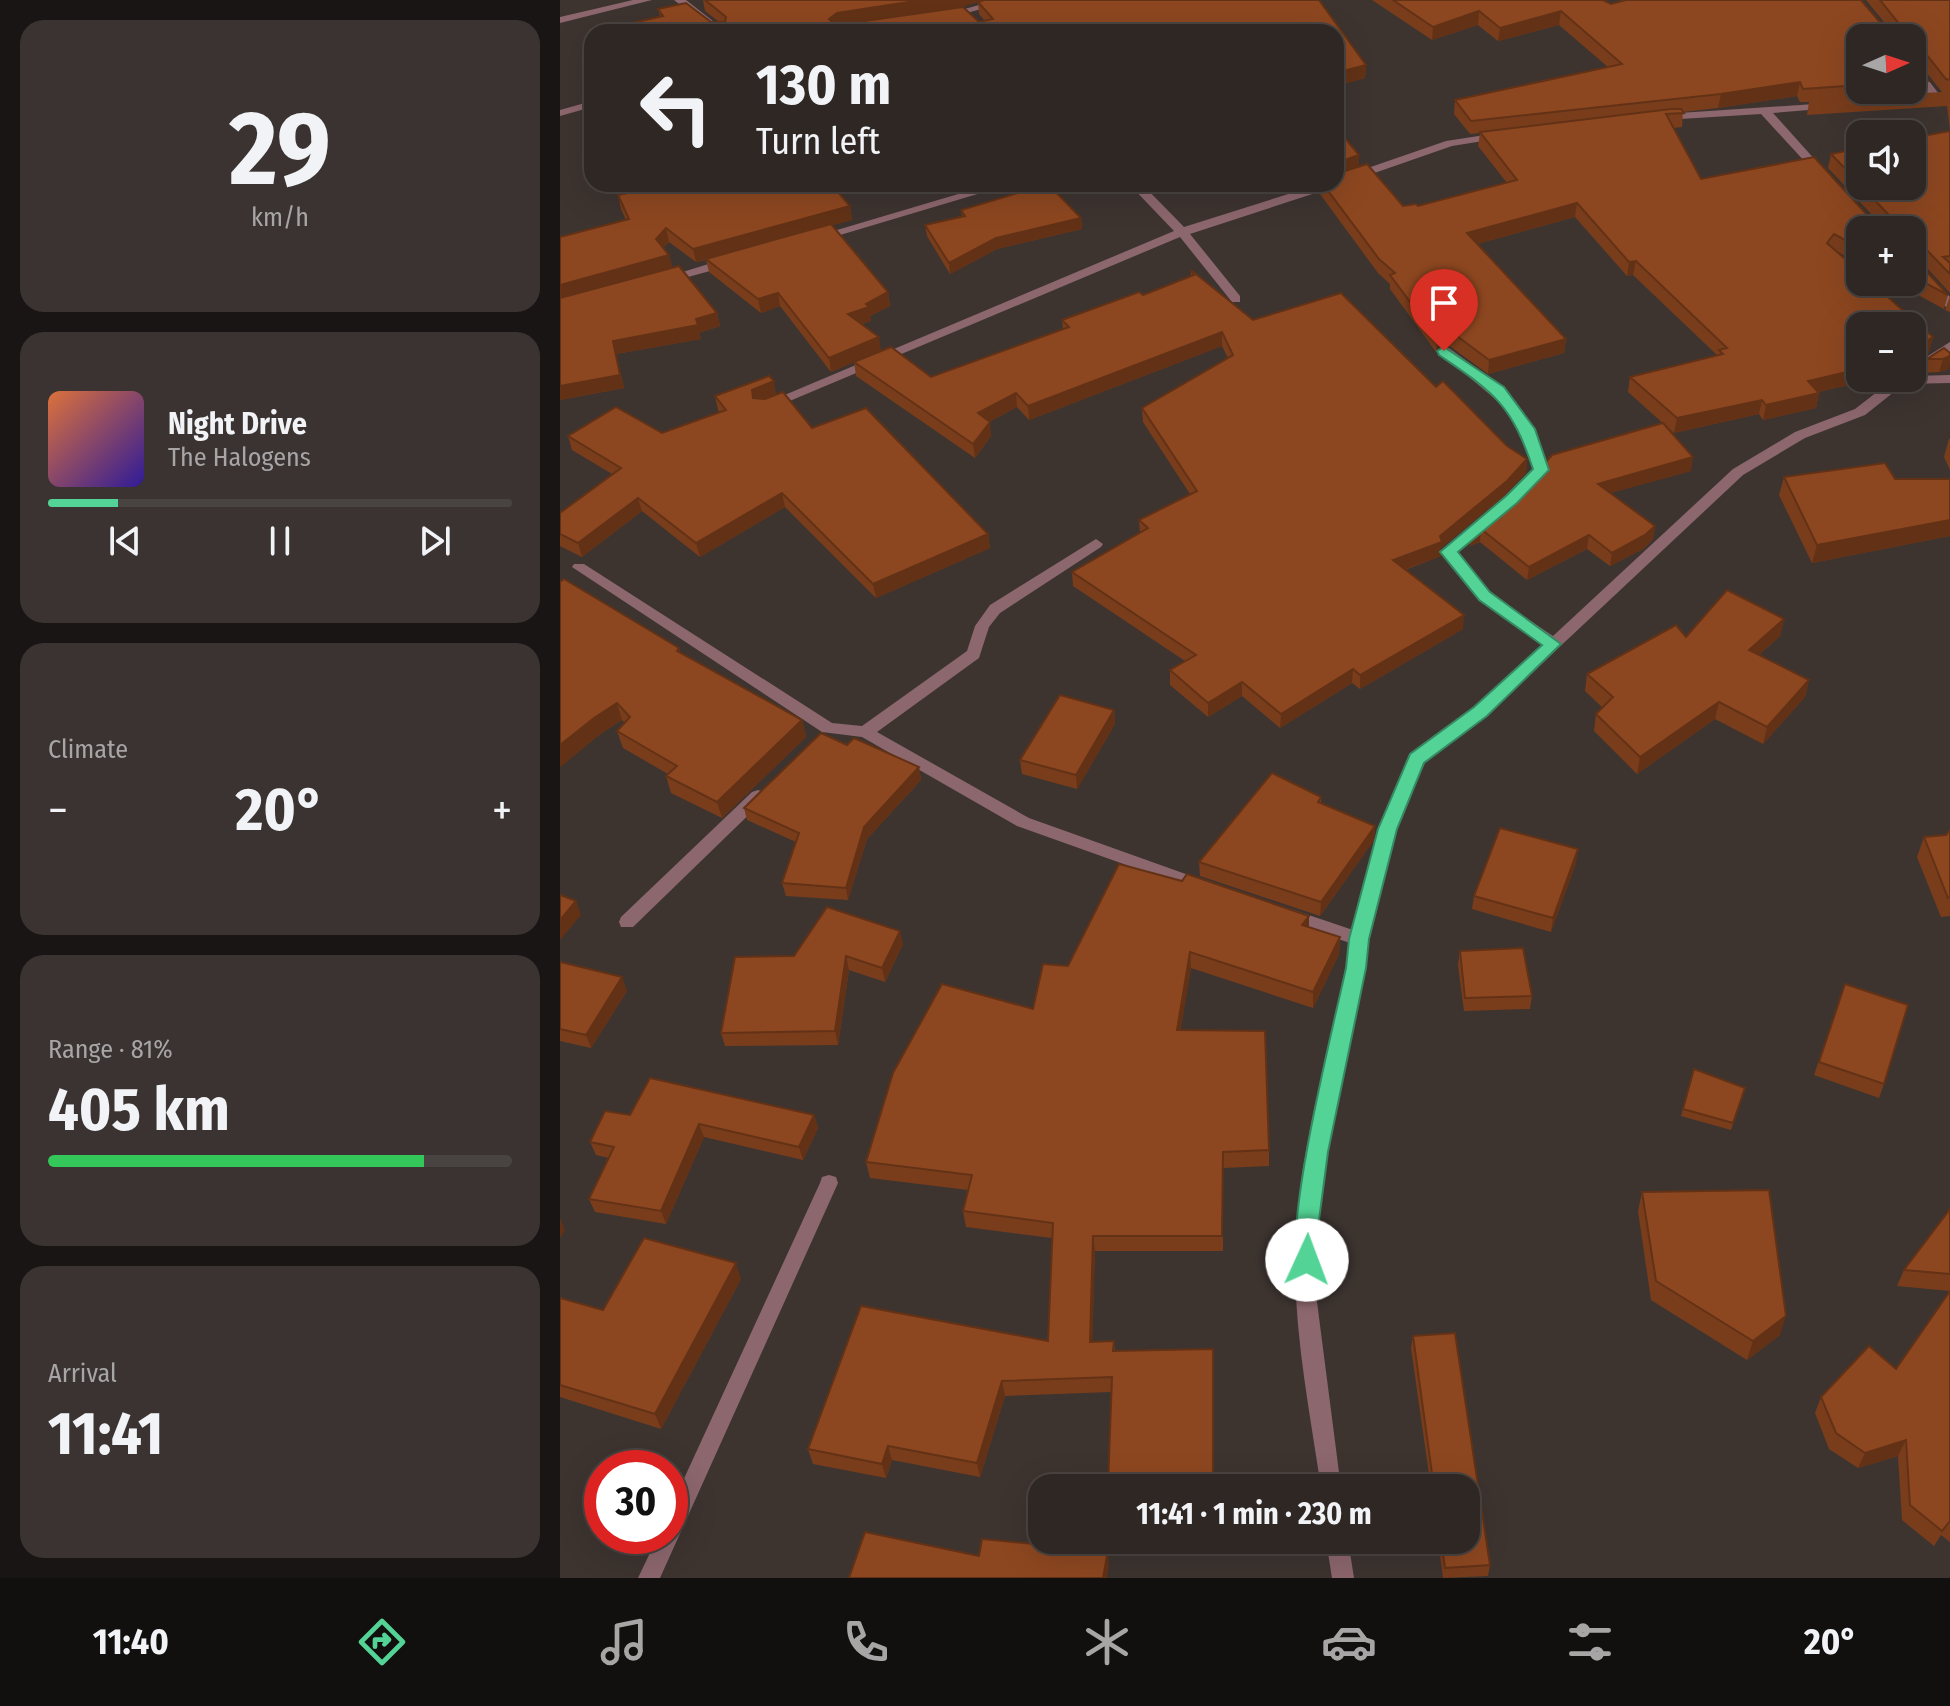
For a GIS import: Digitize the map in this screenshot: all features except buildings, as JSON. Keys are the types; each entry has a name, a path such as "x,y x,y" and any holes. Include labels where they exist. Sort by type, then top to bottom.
{"street":[{"path":"560,20 647,0"},
{"path":"679,0 711,24"},
{"path":"939,17 1010,0"},
{"path":"967,12 977,22"},
{"path":"1926,81 1944,100"},
{"path":"1653,118 1843,105"},
{"path":"560,113 584,106"},
{"path":"1764,110 1834,188"},
{"path":"1344,180 1450,143 1514,134"},
{"path":"801,242 977,192"},
{"path":"1143,192 1182,232 1236,299"},
{"path":"763,407 1182,232 1306,192"},
{"path":"655,282 743,258"},
{"path":"1926,278 1950,304"},
{"path":"1926,363 1950,346"},
{"path":"1444,351 1499,390 1527,429 1541,470 1512,500 1448,552 1484,596 1553,644"},
{"path":"1926,378 1950,379"},
{"path":"1329,1474 1309,1312 1306,1235 1317,1152 1356,968 1359,939 1388,829 1417,759 1481,712 1738,472 1800,435 1860,412 1886,392"},
{"path":"865,732 974,654 982,626 995,609 1096,544"},
{"path":"579,567 822,733 865,732 1023,822 1224,893"},
{"path":"627,922 772,782"},
{"path":"1269,909 1359,939"},
{"path":"688,1492 829,1183"},
{"path":"649,1578 660,1554"},
{"path":"1339,1554 1343,1578"}],"route":[{"path":"1307,1260 1306,1235 1317,1152 1356,968 1359,939 1388,829 1417,759 1481,712 1553,644 1484,596 1448,552 1512,500 1541,470 1527,429 1499,390 1444,351"}]}
